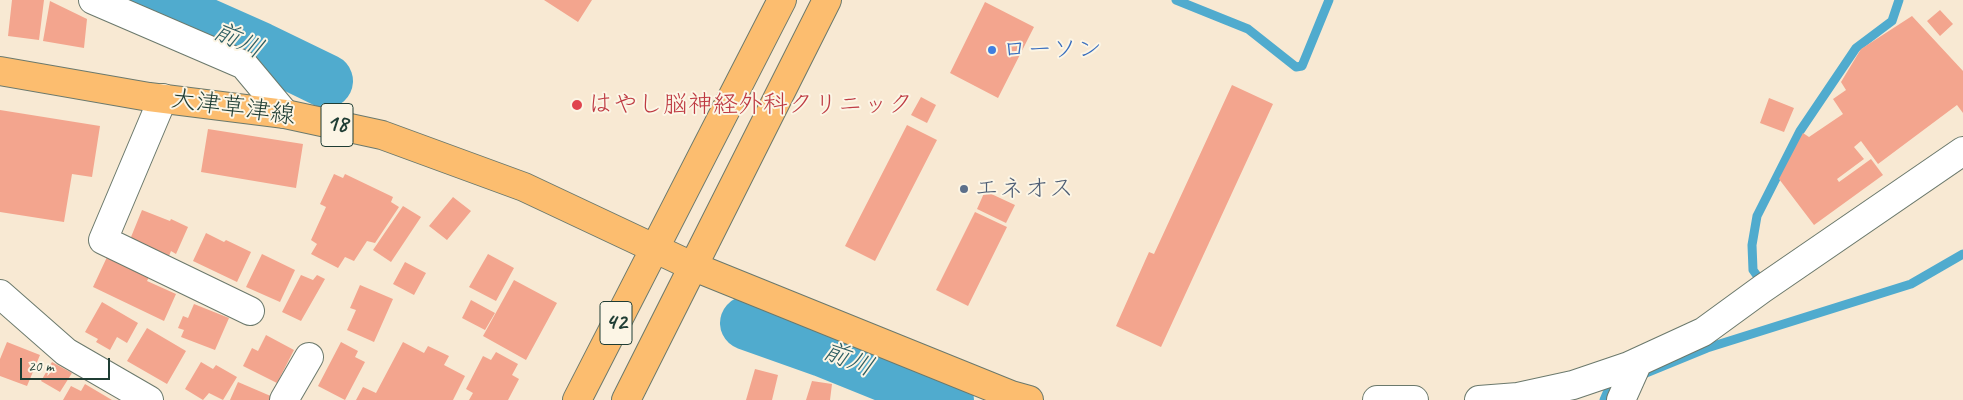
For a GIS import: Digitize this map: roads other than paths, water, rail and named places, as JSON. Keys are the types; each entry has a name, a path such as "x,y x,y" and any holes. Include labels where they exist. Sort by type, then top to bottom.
{"main road":[{"path":"655,247 782,0"},
{"path":"692,266 827,0"},
{"name":"大津草津線","path":"0,70 163,98 285,114 382,135 524,187 692,266 1011,395 1028,400"},
{"name":"42","path":"577,400 655,247"},
{"name":"42","path":"626,400 692,266"}],"street":[{"path":"93,0 244,65 285,114"},
{"path":"163,98 103,240 250,311"},
{"path":"1479,400 1518,397 1573,385 1638,362 1703,332 1770,283 1963,151"},
{"path":"0,294 66,352 149,400"},
{"path":"284,400 309,357"},
{"path":"1621,400 1638,362"},
{"path":"1377,400 1414,400"}],"waterway":[{"name":"前川","path":"150,0 326,81"},
{"path":"1176,0 1248,29 1296,67 1302,66 1329,0"},
{"path":"1758,277 1753,270 1752,245 1757,216 1800,131 1856,48 1892,21 1899,0"},
{"path":"1641,375 1707,348 1911,284 1963,254"},
{"name":"前川","path":"747,323 823,350 947,400"},
{"path":"1604,400 1610,386 1619,383"}],"place":[{"name":"ローソン","path":"992,50"},
{"name":"はやし脳神経外科クリニック","path":"577,105"},
{"name":"エネオス","path":"964,189"}]}
